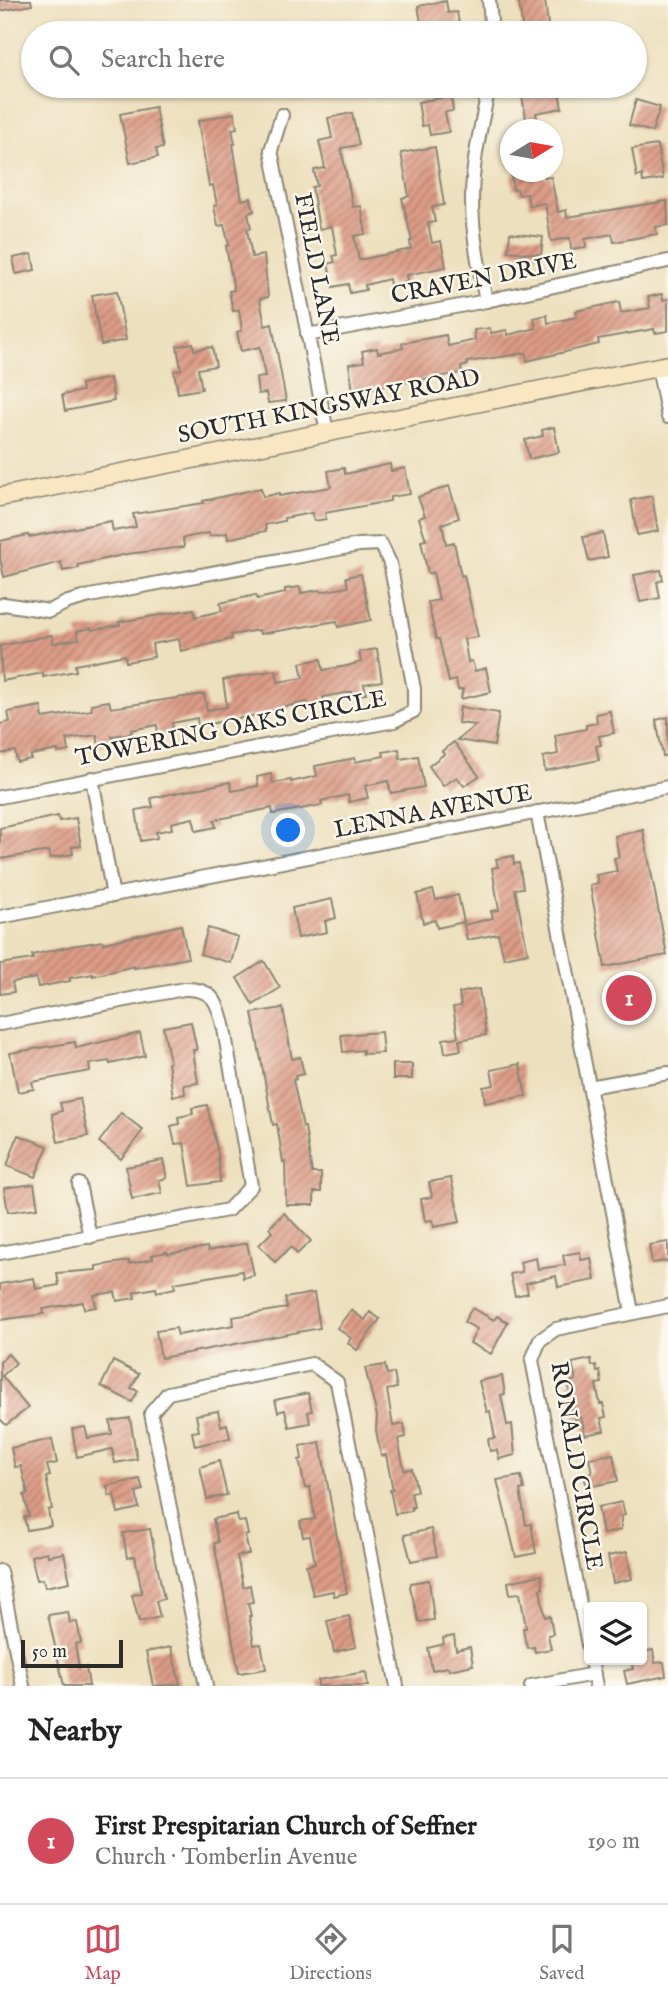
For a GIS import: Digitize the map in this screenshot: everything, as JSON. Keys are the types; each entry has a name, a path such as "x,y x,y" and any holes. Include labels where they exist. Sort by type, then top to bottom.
{"street":[{"path":"489,0 491,21"},
{"path":"486,301 475,242 472,198 475,159 487,98"},
{"name":"FIELD LANE","path":"282,115 271,150 327,432"},
{"name":"CRAVEN DRIVE","path":"307,335 486,301 668,261"},
{"path":"663,366 668,417"},
{"name":"SOUTH KINGSWAY ROAD","path":"0,497 663,366"},
{"name":"TOWERING OAKS CIRCLE","path":"0,606 4,604 49,611 90,596 359,545 381,544 390,563 414,689 414,710 394,721 0,797"},
{"path":"92,778 113,896"},
{"name":"LENNA AVENUE","path":"0,917 668,787"},
{"path":"537,813 632,1312"},
{"path":"0,1024 184,989 204,991 211,996 220,1012 251,1186 228,1210 0,1253"},
{"path":"589,1087 668,1073"},
{"path":"79,1184 90,1237"},
{"name":"RONALD CIRCLE","path":"584,1625 532,1360 540,1340 556,1329 668,1306"},
{"path":"206,1686 151,1413 168,1393 312,1364 337,1382 397,1686"},
{"path":"0,1571 2,1593 23,1686"},
{"path":"531,1686 595,1680"}],"building":[{"path":"0,0 31,0 32,5 0,11"},
{"path":"545,0 548,21 521,21 519,2"},
{"path":"446,1 448,13 457,12 459,21 421,21 418,6"},
{"path":"451,98 453,111 445,112 449,132 430,135 428,125 422,126 418,102"},
{"path":"522,98 560,98 562,108 536,113 537,119 526,119"},
{"path":"636,100 660,107 652,132 629,125"},
{"path":"155,107 163,148 156,149 158,157 130,163 120,114"},
{"path":"234,113 237,128 232,129 233,144 242,200 251,198 254,211 248,213 251,228 247,229 252,257 264,255 268,297 260,299 265,326 272,324 286,401 268,403 266,393 258,394 256,378 265,377 260,347 241,351 237,332 242,330 239,310 233,311 229,291 234,290 226,246 229,245 224,225 218,226 213,185 209,186 198,121"},
{"path":"352,113 359,145 341,148 353,207 361,206 366,234 354,236 359,260 411,249 412,241 402,198 409,196 401,153 435,147 444,205 432,207 435,222 428,223 432,243 441,241 446,267 406,275 407,281 390,285 389,279 365,285 366,290 350,293 348,284 333,287 328,264 335,262 333,256 337,255 332,226 319,229 312,187 317,186 314,170 325,168 319,141 332,138 328,118"},
{"path":"657,145 663,179 643,182 642,175 637,177 632,149"},
{"path":"512,182 552,182 558,212 566,210 567,217 667,201 668,225 655,227 657,234 614,242 612,234 585,239 586,247 571,249 570,238 551,241 545,203 529,206 527,194 519,195 517,189 513,190"},
{"path":"510,233 543,237 541,255 508,251"},
{"path":"32,254 35,270 16,274 13,258"},
{"path":"117,291 126,340 101,345 92,295"},
{"path":"662,294 663,300 668,299 668,331 655,333 654,329 598,339 599,344 527,361 526,353 467,362 468,365 461,367 462,373 353,391 349,364 364,362 362,351 377,348 378,353 403,348 402,343 446,335 448,346 475,340 474,330 490,328 491,333 507,330 508,335 536,328 534,318 547,315 548,323 577,317 576,311 619,302 621,313 650,308 648,297"},
{"path":"193,343 194,350 212,347 216,366 198,369 202,389 178,393 174,371 181,369 177,346"},
{"path":"110,378 114,401 65,411 62,395 82,391 81,384"},
{"path":"554,427 559,452 529,459 525,440 543,436 542,430"},
{"path":"390,464 391,471 405,468 410,494 390,497 390,501 325,513 326,519 314,521 312,513 284,518 284,521 265,525 266,531 228,539 227,533 210,536 209,533 183,538 184,547 127,554 63,571 61,562 4,577 0,541 111,521 113,531 136,527 133,514 204,503 203,501 261,488 263,497 331,487 328,471 344,468 345,474"},
{"path":"449,486 459,518 442,524 446,544 454,542 478,637 464,639 468,662 472,661 475,671 486,668 491,692 461,699 463,689 458,690 456,680 449,682 439,639 436,639 428,602 439,600 433,572 428,574 421,541 426,540 419,518 425,516 418,497"},
{"path":"652,496 658,531 637,535 631,500"},
{"path":"603,533 608,557 589,561 583,537"},
{"path":"661,570 663,580 657,582 660,598 640,602 634,575"},
{"path":"361,574 371,620 338,627 337,621 260,634 259,630 231,635 232,639 181,651 179,639 152,644 154,657 126,662 125,655 75,665 76,671 43,677 43,673 2,681 0,646 52,635 53,643 79,639 77,631 194,609 195,617 222,611 220,603 256,595 257,599 285,593 285,589 300,587 301,593 348,587 346,577"},
{"path":"377,649 382,681 364,684 366,694 352,696 351,692 323,697 324,703 308,706 307,702 278,708 278,711 198,726 197,718 172,723 173,731 158,734 157,725 131,730 132,733 112,736 114,743 99,746 97,735 67,739 69,751 58,753 58,750 31,755 31,759 17,762 15,751 0,754 0,724 10,722 8,712 41,706 43,718 92,710 91,704 109,701 111,708 204,694 207,710 227,707 223,680 276,670 278,682 303,678 300,663 321,659 323,670 347,666 361,662 359,652"},
{"path":"460,707 499,713 494,746 457,740 476,725 458,723"},
{"path":"610,711 614,733 599,736 601,745 596,746 599,760 545,771 543,757 558,754 555,735 586,729 586,725 597,723 596,714"},
{"path":"668,717 668,755 663,756 656,720"},
{"path":"454,742 479,776 464,786 457,777 443,786 429,766"},
{"path":"399,749 400,759 418,756 424,787 391,793 388,781 365,786 368,798 349,802 348,795 321,801 322,805 273,814 272,808 214,820 216,827 196,831 193,818 171,823 172,829 156,832 157,838 141,841 136,810 153,807 151,798 230,782 232,791 258,786 257,777 271,774 273,783 291,782 317,776 315,766 355,758 355,762 384,756 383,752"},
{"path":"58,816 59,821 76,818 81,846 72,847 73,854 50,858 49,851 0,859 0,828"},
{"path":"643,830 667,955 605,967 590,885 598,883 596,875 617,871 614,858 619,857 615,836"},
{"path":"513,856 514,864 519,863 523,888 515,889 528,953 504,958 498,934 467,940 464,925 493,918 491,911 499,910 492,868 498,867 496,859"},
{"path":"433,890 436,900 458,895 464,922 437,928 435,920 423,923 417,894"},
{"path":"332,899 336,918 325,921 327,932 298,938 292,908"},
{"path":"181,925 188,958 70,978 70,981 38,987 36,978 12,982 14,992 0,994 0,964 33,959 32,955 72,946 104,943"},
{"path":"208,928 238,937 231,963 200,954"},
{"path":"264,961 280,988 253,1005 237,978"},
{"path":"479,989 486,1035 459,1040 461,1050 445,1053 443,1039 458,1037 453,1007 461,1006 459,993"},
{"path":"283,1008 292,1059 300,1057 304,1074 295,1076 296,1079 293,1080 305,1127 312,1173 321,1173 321,1192 314,1192 314,1205 286,1205 285,1161 283,1162 277,1124 273,1125 252,1013"},
{"path":"191,1022 197,1050 193,1050 198,1083 184,1085 185,1094 173,1096 163,1027"},
{"path":"381,1032 383,1053 363,1054 363,1050 343,1052 341,1035"},
{"path":"140,1033 145,1056 110,1064 109,1061 89,1064 90,1071 32,1082 34,1089 18,1092 10,1053 75,1042 76,1048"},
{"path":"393,1064 412,1064 412,1079 393,1079"},
{"path":"520,1064 526,1096 485,1103 483,1087 494,1085 491,1070"},
{"path":"80,1099 88,1136 58,1142 52,1114 62,1111 60,1103"},
{"path":"207,1105 218,1154 220,1182 191,1186 184,1143 175,1144 171,1126 179,1124 178,1117 193,1114 192,1108"},
{"path":"121,1113 143,1130 121,1159 99,1142"},
{"path":"18,1135 48,1146 35,1177 7,1166"},
{"path":"163,1160 167,1178 159,1180 162,1193 132,1199 126,1167"},
{"path":"451,1178 460,1222 434,1227 432,1220 425,1221 421,1199 432,1197 429,1182"},
{"path":"34,1184 38,1208 8,1212 4,1188"},
{"path":"284,1213 311,1241 297,1254 291,1247 275,1262 259,1245 272,1232 269,1228"},
{"path":"668,1242 668,1261 652,1263 649,1245"},
{"path":"247,1243 254,1275 243,1278 242,1271 174,1283 175,1288 157,1292 156,1288 134,1292 135,1298 117,1301 115,1292 94,1295 96,1307 84,1309 83,1302 43,1309 44,1314 0,1320 0,1284 34,1278 36,1289 59,1285 57,1273 96,1270 96,1266 129,1261 129,1264 153,1259 152,1255 167,1252 168,1254 207,1247 208,1251"},
{"path":"580,1252 581,1260 591,1258 595,1280 558,1287 556,1276 526,1283 528,1293 515,1296 510,1274 522,1272 520,1262 536,1258 538,1269 565,1265 563,1255"},
{"path":"314,1293 320,1328 161,1358 156,1331 176,1328 178,1335 234,1325 233,1317 287,1308 285,1298"},
{"path":"472,1308 494,1320 497,1316 508,1322 491,1354 470,1343 477,1329 464,1322"},
{"path":"351,1310 365,1320 370,1312 380,1319 357,1350 348,1343 351,1338 337,1328"},
{"path":"8,1354 16,1363 2,1376 28,1408 6,1425 0,1419 0,1362"},
{"path":"591,1359 592,1366 596,1366 597,1372 600,1371 602,1383 596,1384 606,1417 601,1418 604,1431 585,1435 581,1417 575,1419 568,1382 576,1380 572,1363"},
{"path":"113,1361 139,1374 131,1388 138,1391 132,1402 101,1386"},
{"path":"385,1365 387,1374 394,1373 397,1388 387,1390 393,1426 404,1424 406,1437 398,1439 404,1470 412,1469 417,1491 411,1492 414,1507 412,1511 395,1514 386,1455 381,1456 376,1430 377,1416 365,1368"},
{"path":"502,1376 505,1394 501,1395 507,1425 512,1424 515,1455 499,1459 497,1450 490,1451 488,1439 495,1438 490,1411 487,1412 479,1381"},
{"path":"308,1393 312,1411 308,1412 310,1423 289,1427 285,1410 278,1412 275,1400"},
{"path":"218,1411 221,1426 227,1424 230,1438 195,1446 192,1432 199,1431 196,1415"},
{"path":"130,1418 137,1459 115,1463 112,1449 77,1457 72,1429 85,1427 88,1438 112,1434 110,1421"},
{"path":"52,1439 57,1463 47,1465 50,1476 46,1477 52,1509 48,1510 51,1526 27,1530 24,1517 29,1516 24,1495 28,1494 21,1466 15,1467 11,1448"},
{"path":"320,1442 347,1593 334,1596 333,1591 313,1595 306,1565 315,1563 310,1536 303,1537 300,1521 315,1519 310,1487 305,1488 299,1460 302,1459 300,1446"},
{"path":"613,1454 618,1481 587,1487 584,1475 592,1473 589,1458"},
{"path":"219,1461 227,1495 207,1499 200,1467"},
{"path":"521,1476 524,1489 520,1490 526,1525 531,1524 536,1553 516,1557 497,1480"},
{"path":"140,1479 143,1490 136,1492 139,1508 118,1513 114,1495 109,1496 107,1486"},
{"path":"622,1502 625,1515 621,1516 621,1530 603,1534 598,1507"},
{"path":"237,1514 238,1522 245,1521 249,1554 237,1556 243,1587 250,1585 253,1602 248,1603 254,1645 261,1644 266,1669 239,1673 214,1543 218,1542 213,1519"},
{"path":"150,1529 164,1599 156,1601 160,1617 139,1622 132,1595 142,1593 135,1556 127,1558 123,1533"},
{"path":"431,1529 437,1556 411,1561 404,1535"},
{"path":"47,1552 48,1556 64,1553 70,1582 45,1587 43,1579 37,1580 31,1556"},
{"path":"627,1552 632,1579 613,1583 608,1556"},
{"path":"541,1575 543,1588 540,1589 545,1617 550,1616 553,1634 548,1635 551,1649 535,1652 534,1647 528,1648 525,1640 523,1628 526,1628 520,1593 510,1594 508,1582"},
{"path":"429,1580 434,1620 419,1622 410,1587 411,1583"},
{"path":"68,1612 70,1623 77,1622 81,1643 75,1644 79,1668 86,1667 89,1686 64,1686 48,1615"},
{"path":"349,1616 356,1647 334,1652 327,1621"},
{"path":"454,1636 456,1650 470,1647 473,1665 432,1670 428,1648 444,1644 443,1638"},
{"path":"171,1647 180,1684 153,1686 146,1652"},
{"path":"653,1650 655,1663 664,1662 666,1676 627,1684 624,1671 633,1669 632,1665 647,1665 647,1651"},
{"path":"366,1672 368,1686 318,1686 318,1680"}],"place":[{"name":"First Prespitarian Church of Seffner","path":"629,998"}]}
